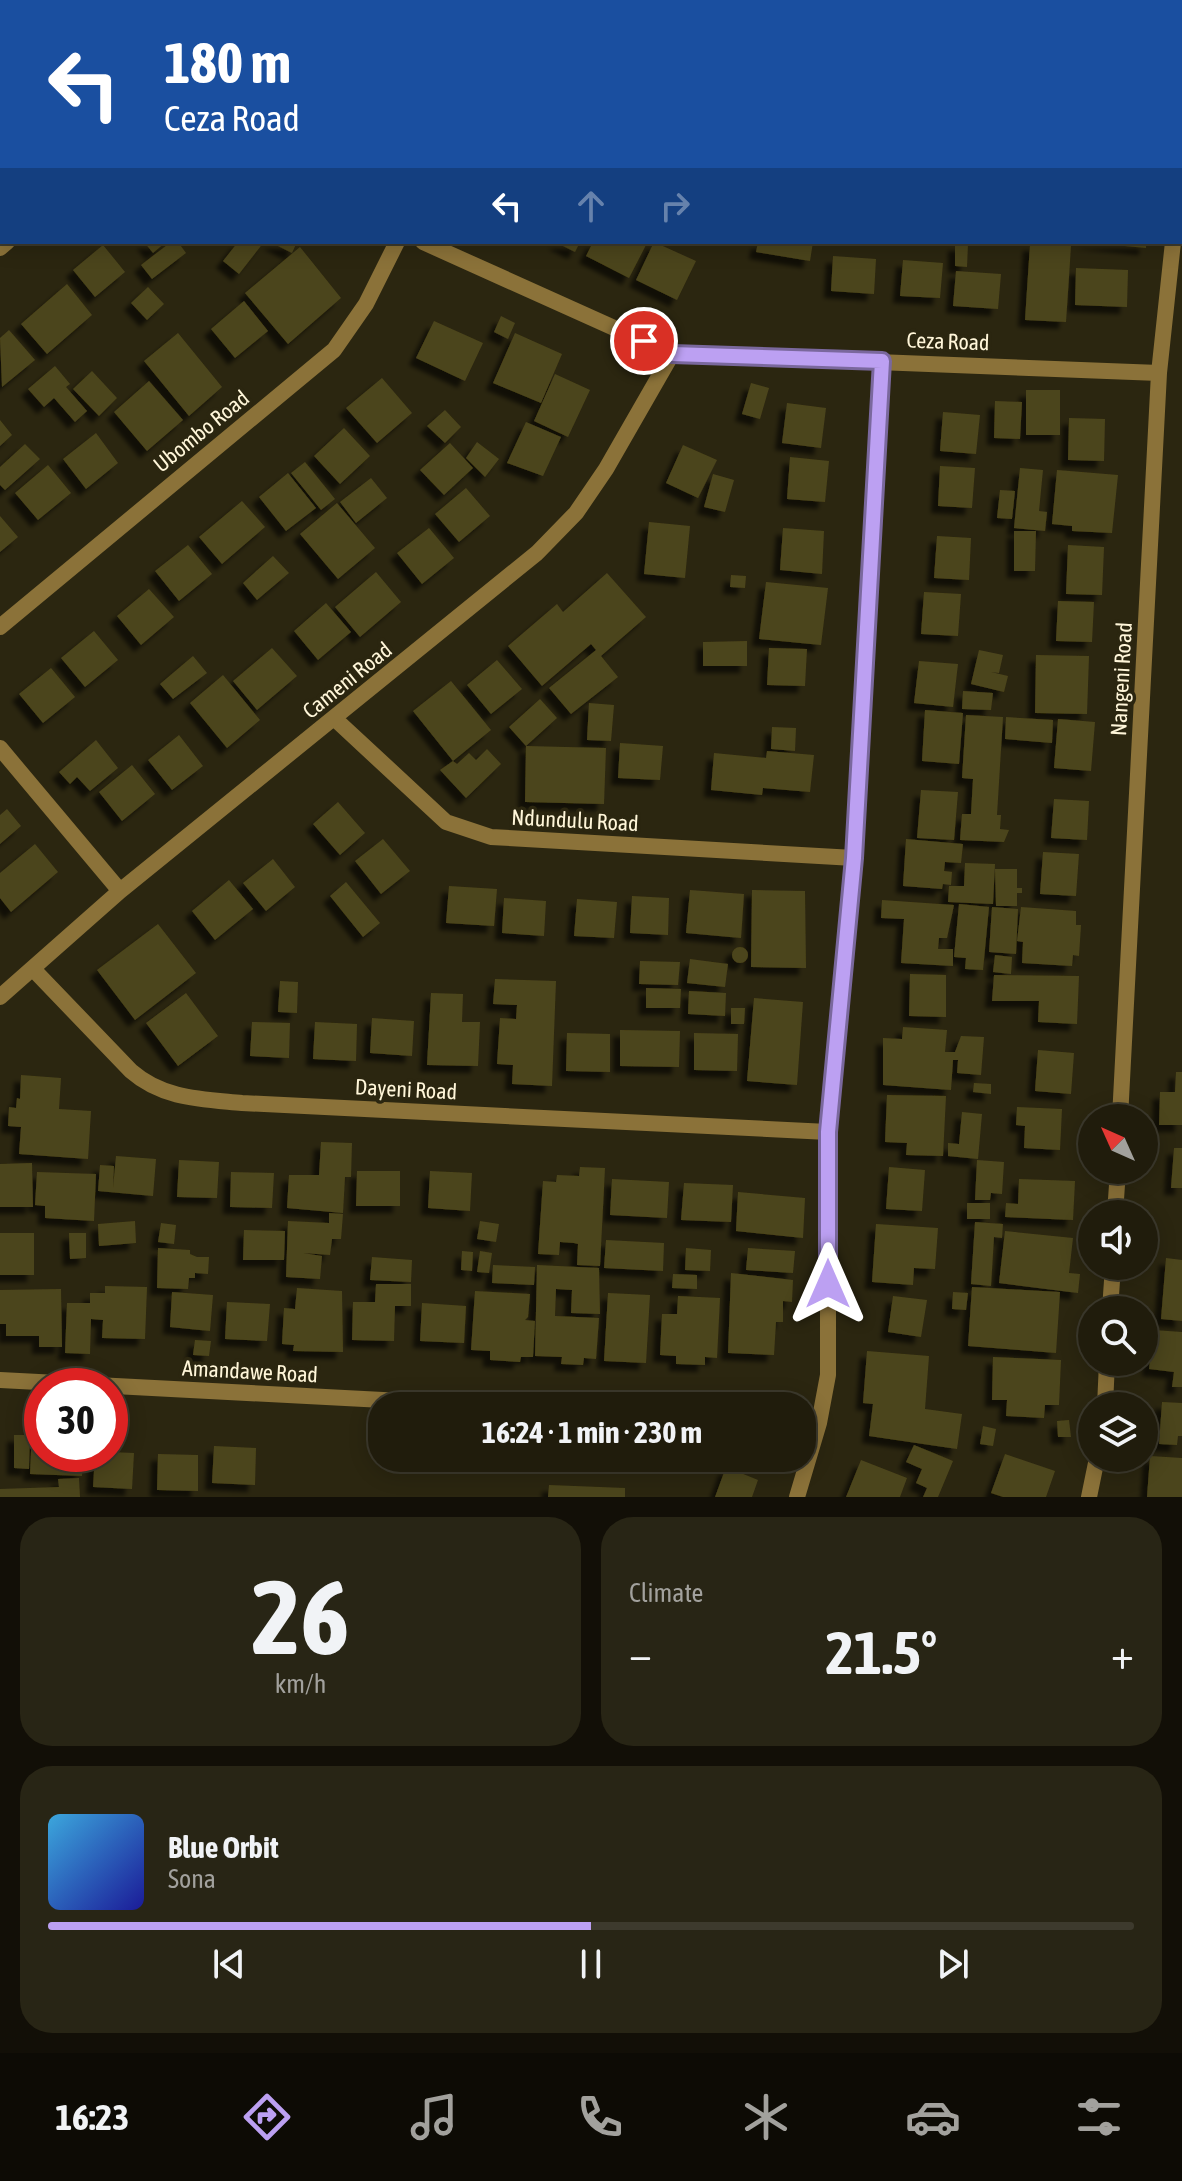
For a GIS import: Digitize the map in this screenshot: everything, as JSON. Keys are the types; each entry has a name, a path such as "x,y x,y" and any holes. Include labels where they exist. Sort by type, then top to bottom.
{"street":[{"name":"Ubombo Road","path":"0,627 334,350 366,304 396,244"},
{"name":"Ceza Road","path":"427,244 672,354 1159,373"},
{"name":"Nangeni Road","path":"1121,1104 1159,373 1173,244"},
{"name":"Cameni Road","path":"0,997 120,891 537,553 576,513 606,469 672,354"},
{"path":"816,1406 828,1375 828,1132 854,858 882,361"},
{"name":"Ndundulu Road","path":"335,719 446,822 491,837 854,858"},
{"path":"0,748 120,891"},
{"name":"Dayeni Road","path":"33,969 147,1086 188,1098 828,1132"},
{"name":"Amandawe Road","path":"0,1380 368,1399"},
{"path":"797,1497 801,1472"},
{"path":"1089,1497 1094,1472"}],"building":[{"path":"146,244 164,244 153,253"},
{"path":"168,244 179,244 186,253 152,279 141,265"},
{"path":"236,244 262,244 239,274 223,261"},
{"path":"274,244 296,244 292,253"},
{"path":"559,244 579,244 575,252"},
{"path":"592,244 646,245 629,278 586,256"},
{"path":"653,244 696,261 677,300 636,280"},
{"path":"758,244 813,244 810,261 756,252"},
{"path":"955,244 968,244 967,267 955,266"},
{"path":"1030,244 1071,246 1066,322 1025,320"},
{"path":"1103,244 1146,244 1146,248"},
{"path":"103,245 125,272 95,297 73,270"},
{"path":"300,247 341,298 288,344 245,293"},
{"path":"833,256 876,259 874,294 831,291"},
{"path":"903,260 943,263 940,298 900,296"},
{"path":"1076,268 1128,270 1127,307 1075,305"},
{"path":"956,271 1001,274 998,309 953,306"},
{"path":"67,284 92,315 47,354 21,324"},
{"path":"148,287 164,304 147,320 131,303"},
{"path":"244,301 268,331 235,358 211,329"},
{"path":"501,316 515,323 508,339 494,332"},
{"path":"434,321 483,343 465,381 416,358"},
{"path":"9,330 35,360 2,387 0,338"},
{"path":"178,333 222,387 189,416 144,361"},
{"path":"515,333 562,354 541,403 493,383"},
{"path":"55,366 70,384 66,387 87,411 75,422 54,398 44,407 28,389"},
{"path":"92,371 117,398 99,416 73,389"},
{"path":"555,374 590,390 568,437 534,421"},
{"path":"382,378 412,413 377,443 346,408"},
{"path":"149,381 183,420 147,451 114,412"},
{"path":"751,383 769,388 760,419 742,414"},
{"path":"1026,390 1060,390 1060,435 1026,435"},
{"path":"995,401 1022,402 1020,439 994,438"},
{"path":"787,403 826,408 821,448 782,443"},
{"path":"445,410 461,427 445,443 427,426"},
{"path":"943,412 980,415 976,454 940,451"},
{"path":"1069,418 1105,419 1104,461 1068,460"},
{"path":"0,420 12,435 0,446"},
{"path":"526,422 561,437 543,476 507,463"},
{"path":"344,428 370,456 340,484 314,456"},
{"path":"96,433 118,463 86,489 63,459"},
{"path":"477,442 499,459 485,477 466,458"},
{"path":"450,443 473,468 444,495 420,470"},
{"path":"25,444 40,459 5,490 0,485 0,467"},
{"path":"683,445 717,460 698,498 666,483"},
{"path":"790,457 829,461 825,502 787,499"},
{"path":"305,462 335,499 321,510 291,473"},
{"path":"48,465 71,493 38,520 15,493"},
{"path":"940,466 975,468 972,508 938,506"},
{"path":"1020,468 1043,470 1039,511 1047,512 1045,531 1014,528"},
{"path":"1057,470 1118,475 1112,533 1072,531 1072,526 1052,524"},
{"path":"288,473 316,508 286,531 259,497"},
{"path":"713,474 734,480 725,512 704,507"},
{"path":"371,478 387,498 356,523 340,502"},
{"path":"466,488 490,516 459,542 435,514"},
{"path":"1000,490 1015,491 1012,519 997,518"},
{"path":"242,501 265,527 222,564 199,537"},
{"path":"337,503 375,548 338,579 300,534"},
{"path":"0,516 18,537 0,552"},
{"path":"649,522 690,526 685,578 644,574"},
{"path":"429,528 454,558 422,584 397,553"},
{"path":"783,528 824,531 822,574 780,570"},
{"path":"1014,531 1036,531 1035,571 1014,571"},
{"path":"937,536 971,538 969,580 934,578"},
{"path":"188,545 212,574 179,601 155,571"},
{"path":"1068,545 1104,547 1102,595 1066,594"},
{"path":"273,556 289,573 257,600 243,583"},
{"path":"376,572 401,602 360,637 335,607"},
{"path":"607,573 646,617 601,656 618,677 571,714 549,688 596,650 591,644 542,686 508,646 557,604 563,612"},
{"path":"731,575 746,576 745,588 730,587"},
{"path":"766,582 828,588 821,645 759,639"},
{"path":"149,589 174,617 141,645 117,616"},
{"path":"924,592 961,594 958,636 921,634"},
{"path":"1058,601 1094,602 1092,642 1056,641"},
{"path":"326,603 351,632 318,660 294,631"},
{"path":"94,631 118,660 85,687 61,658"},
{"path":"747,641 747,666 703,666 703,642"},
{"path":"272,648 297,676 257,710 233,681"},
{"path":"769,648 807,649 805,686 767,685"},
{"path":"979,650 1003,655 999,673 991,672 1008,676 1004,692 971,684"},
{"path":"1036,655 1089,656 1087,714 1035,713"},
{"path":"193,656 207,673 173,699 160,684"},
{"path":"497,660 522,689 491,714 467,685"},
{"path":"919,661 958,664 953,707 914,703"},
{"path":"51,668 75,697 43,723 19,694"},
{"path":"223,675 260,720 227,748 190,703"},
{"path":"451,681 491,730 453,761 413,711"},
{"path":"963,691 993,693 991,710 962,709"},
{"path":"540,699 557,718 526,746 509,727"},
{"path":"589,703 614,705 611,741 587,740"},
{"path":"925,710 963,713 959,764 922,761"},
{"path":"966,715 1003,717 997,815 1001,815 1000,829 1009,830 1004,842 960,840 962,814 971,814 973,779 962,778"},
{"path":"1006,717 1053,720 1052,743 1005,739"},
{"path":"1058,719 1095,722 1091,771 1054,768"},
{"path":"772,727 796,728 795,751 771,749"},
{"path":"179,735 203,766 172,790 148,760"},
{"path":"96,740 118,768 90,791 77,777 70,784 59,772"},
{"path":"620,743 663,746 660,780 618,778"},
{"path":"526,746 606,748 604,804 525,802"},
{"path":"487,749 501,764 466,798 440,770 453,761 457,764 469,753 476,760"},
{"path":"767,751 814,755 810,792 763,788 762,795 711,790 714,753 766,758"},
{"path":"132,765 155,794 122,821 99,792"},
{"path":"921,790 958,792 954,840 917,838"},
{"path":"1054,799 1089,801 1087,840 1051,838"},
{"path":"338,802 365,833 340,855 313,824"},
{"path":"7,809 21,826 0,844 0,815"},
{"path":"383,839 410,871 381,894 355,861"},
{"path":"906,839 963,844 961,863 945,862 944,871 952,872 951,885 943,884 942,889 903,886"},
{"path":"35,844 58,872 11,912 0,898 0,873"},
{"path":"1043,852 1079,854 1076,896 1040,894"},
{"path":"273,859 295,887 266,911 243,883"},
{"path":"965,863 995,864 993,904 948,902 949,886 964,886"},
{"path":"995,869 1017,869 1017,888 1022,888 1022,893 1017,893 1017,906 996,906"},
{"path":"229,880 253,909 215,940 192,911"},
{"path":"346,882 380,923 363,937 330,896"},
{"path":"449,886 497,889 494,926 446,923"},
{"path":"690,890 744,894 741,938 686,933"},
{"path":"752,890 805,891 806,968 751,967"},
{"path":"632,896 669,898 668,935 630,933"},
{"path":"504,898 546,901 544,936 502,933"},
{"path":"577,899 617,902 614,938 574,936"},
{"path":"882,900 954,905 947,938 939,938 938,949 953,949 953,966 901,963 904,919 881,918"},
{"path":"959,904 989,907 983,970 965,969 966,958 954,957"},
{"path":"992,907 1018,909 1016,954 989,952"},
{"path":"1021,907 1076,911 1076,925 1081,925 1079,956 1073,955 1072,966 1022,963 1023,942 1017,941"},
{"path":"158,924 196,973 135,1020 97,970"},
{"path":"737,947 743,947 748,955 746,961 737,963 732,958 732,952"},
{"path":"995,955 1012,957 1011,974 993,972"},
{"path":"690,959 728,964 725,987 687,983"},
{"path":"640,961 680,962 678,985 639,984"},
{"path":"910,974 946,975 946,1017 909,1016"},
{"path":"994,975 1079,976 1077,1024 1038,1022 1039,1001 992,1001"},
{"path":"495,979 556,981 552,1086 512,1084 513,1065 497,1064 500,1018 516,1019 517,1005 493,1004"},
{"path":"280,981 298,982 297,1013 278,1012"},
{"path":"646,988 681,989 680,1008 646,1008"},
{"path":"689,991 726,993 725,1016 688,1014"},
{"path":"186,993 218,1036 178,1066 146,1023"},
{"path":"431,993 463,994 462,1022 480,1022 478,1066 427,1065"},
{"path":"754,998 803,1002 797,1085 747,1081"},
{"path":"731,1008 745,1008 744,1024 731,1024"},
{"path":"372,1018 414,1021 412,1056 370,1053"},
{"path":"252,1022 290,1023 289,1058 250,1056"},
{"path":"315,1022 357,1024 356,1061 313,1059"},
{"path":"903,1027 947,1030 945,1052 955,1052 961,1036 984,1037 981,1075 957,1073 958,1060 953,1060 951,1090 883,1085 883,1038 902,1039"},
{"path":"620,1030 680,1031 679,1067 620,1066"},
{"path":"567,1033 610,1034 610,1072 566,1071"},
{"path":"694,1033 738,1034 737,1071 694,1070"},
{"path":"1038,1050 1074,1053 1071,1094 1035,1091"},
{"path":"1176,1072 1182,1072 1182,1125 1159,1125 1160,1092 1175,1092"},
{"path":"21,1075 61,1078 59,1109 91,1111 88,1159 19,1154 21,1127 8,1126 9,1107 16,1108 17,1098 20,1099"},
{"path":"974,1083 991,1084 991,1094 973,1092"},
{"path":"887,1095 946,1096 943,1156 906,1155 907,1143 885,1142"},
{"path":"1017,1107 1062,1109 1060,1150 1024,1148 1025,1126 1016,1125"},
{"path":"962,1112 982,1114 978,1159 948,1156 948,1143 959,1144"},
{"path":"321,1142 352,1143 351,1177 345,1177 343,1213 287,1208 289,1175 319,1175"},
{"path":"1174,1148 1182,1148 1182,1188 1171,1188"},
{"path":"116,1156 156,1159 153,1196 98,1191 100,1165 114,1166 113,1188"},
{"path":"179,1160 219,1162 217,1198 177,1197"},
{"path":"977,1160 1004,1162 1002,1194 991,1193 990,1200 975,1200"},
{"path":"32,1163 33,1207 0,1207 0,1164"},
{"path":"580,1167 605,1168 600,1266 577,1265 578,1244 574,1243 560,1242 559,1255 538,1254 543,1181 556,1182 557,1175 579,1176"},
{"path":"889,1167 925,1170 922,1211 886,1209"},
{"path":"357,1171 400,1171 400,1206 356,1206"},
{"path":"430,1171 472,1173 470,1211 428,1208"},
{"path":"37,1172 96,1174 94,1221 45,1218 45,1206 35,1205"},
{"path":"231,1172 274,1173 272,1208 230,1207"},
{"path":"612,1179 669,1182 667,1218 610,1215"},
{"path":"1019,1179 1075,1181 1073,1220 1005,1217 1006,1203 1018,1204"},
{"path":"684,1183 733,1185 731,1222 681,1220"},
{"path":"738,1192 805,1198 803,1238 736,1231"},
{"path":"967,1203 990,1203 990,1219 967,1219"},
{"path":"329,1213 343,1214 341,1239 332,1239 330,1255 303,1253 322,1256 320,1279 286,1277 288,1221 329,1223"},
{"path":"135,1221 136,1243 99,1246 98,1224"},
{"path":"480,1221 499,1224 496,1242 477,1239"},
{"path":"975,1222 1003,1224 1002,1238 994,1237 991,1286 971,1284"},
{"path":"161,1223 176,1225 174,1244 158,1242"},
{"path":"876,1224 938,1228 935,1269 914,1268 913,1285 872,1282"},
{"path":"244,1230 285,1231 284,1260 243,1260"},
{"path":"1005,1231 1073,1238 1069,1273 1078,1274 1078,1293 999,1283"},
{"path":"0,1233 34,1233 34,1275 0,1275"},
{"path":"69,1233 86,1233 86,1258 70,1259"},
{"path":"606,1240 664,1243 663,1271 604,1268"},
{"path":"158,1248 190,1250 190,1254 197,1257 209,1257 208,1274 195,1273 195,1278 189,1278 188,1289 157,1288"},
{"path":"686,1248 711,1250 710,1271 685,1270"},
{"path":"748,1248 795,1251 793,1273 746,1270"},
{"path":"462,1251 473,1252 472,1271 461,1270"},
{"path":"480,1251 492,1253 489,1273 477,1272"},
{"path":"372,1257 412,1260 411,1282 370,1280"},
{"path":"1166,1258 1182,1260 1182,1321 1161,1319"},
{"path":"493,1265 535,1267 534,1285 492,1283"},
{"path":"537,1265 599,1268 600,1314 571,1313 572,1290 556,1289 555,1316 599,1318 596,1359 584,1358 583,1365 561,1364 562,1357 535,1356"},
{"path":"731,1273 793,1280 792,1302 783,1301 783,1322 776,1322 774,1355 728,1353"},
{"path":"673,1274 697,1275 697,1289 672,1288"},
{"path":"376,1284 411,1284 411,1306 395,1306 394,1341 352,1340 353,1302 375,1302"},
{"path":"105,1286 147,1287 145,1339 102,1338 103,1320 91,1319 90,1354 65,1353 67,1303 90,1303 90,1293 105,1293"},
{"path":"972,1287 1060,1292 1056,1353 968,1346"},
{"path":"297,1288 342,1291 343,1352 293,1351 294,1345 282,1344 284,1308 295,1309"},
{"path":"61,1289 62,1347 39,1347 39,1336 6,1336 6,1324 0,1324 0,1290"},
{"path":"475,1291 530,1294 525,1320 535,1321 533,1357 521,1357 520,1362 490,1360 490,1351 471,1350"},
{"path":"172,1292 213,1295 210,1331 170,1327"},
{"path":"953,1292 968,1293 966,1310 952,1309"},
{"path":"608,1293 650,1295 646,1363 604,1361"},
{"path":"678,1296 720,1298 717,1358 705,1357 705,1365 676,1364 676,1356 660,1355 662,1314 677,1314"},
{"path":"893,1296 927,1300 921,1337 888,1332"},
{"path":"227,1302 270,1304 267,1341 225,1339"},
{"path":"422,1303 466,1306 464,1343 420,1341"},
{"path":"1158,1330 1182,1332 1182,1387 1172,1387 1174,1372 1158,1370"},
{"path":"195,1340 211,1341 209,1356 193,1355"},
{"path":"867,1351 929,1356 925,1409 962,1414 957,1449 869,1436 873,1404 863,1403"},
{"path":"993,1357 1061,1360 1059,1405 1045,1405 1044,1418 1006,1416 1007,1400 992,1400"},
{"path":"1162,1402 1182,1403 1182,1436 1178,1436 1177,1445 1159,1444"},
{"path":"1069,1420 1071,1437 1058,1437 1057,1421"},
{"path":"983,1426 996,1429 993,1446 980,1444"},
{"path":"14,1435 24,1435 24,1469 14,1468"},
{"path":"914,1445 953,1461 938,1497 923,1497 927,1488 916,1483 922,1469 906,1462"},
{"path":"214,1446 256,1448 255,1485 212,1483"},
{"path":"128,1453 134,1453 132,1489 93,1487 94,1472 128,1472"},
{"path":"158,1454 198,1455 198,1491 157,1490"},
{"path":"1005,1454 1055,1471 1046,1497 1003,1497 991,1493"},
{"path":"1158,1456 1182,1458 1182,1497 1147,1497 1149,1472 1158,1472"},
{"path":"861,1460 907,1478 900,1497 846,1497"},
{"path":"30,1472 82,1472 82,1476"},
{"path":"724,1472 738,1472 758,1480 752,1497 715,1497"},
{"path":"79,1478 80,1497 0,1497 0,1489 59,1487 58,1479"},
{"path":"549,1485 625,1488 625,1497 548,1497"}],"route":[{"path":"644,341 672,354 882,361 854,858 828,1132 828,1284"}]}
